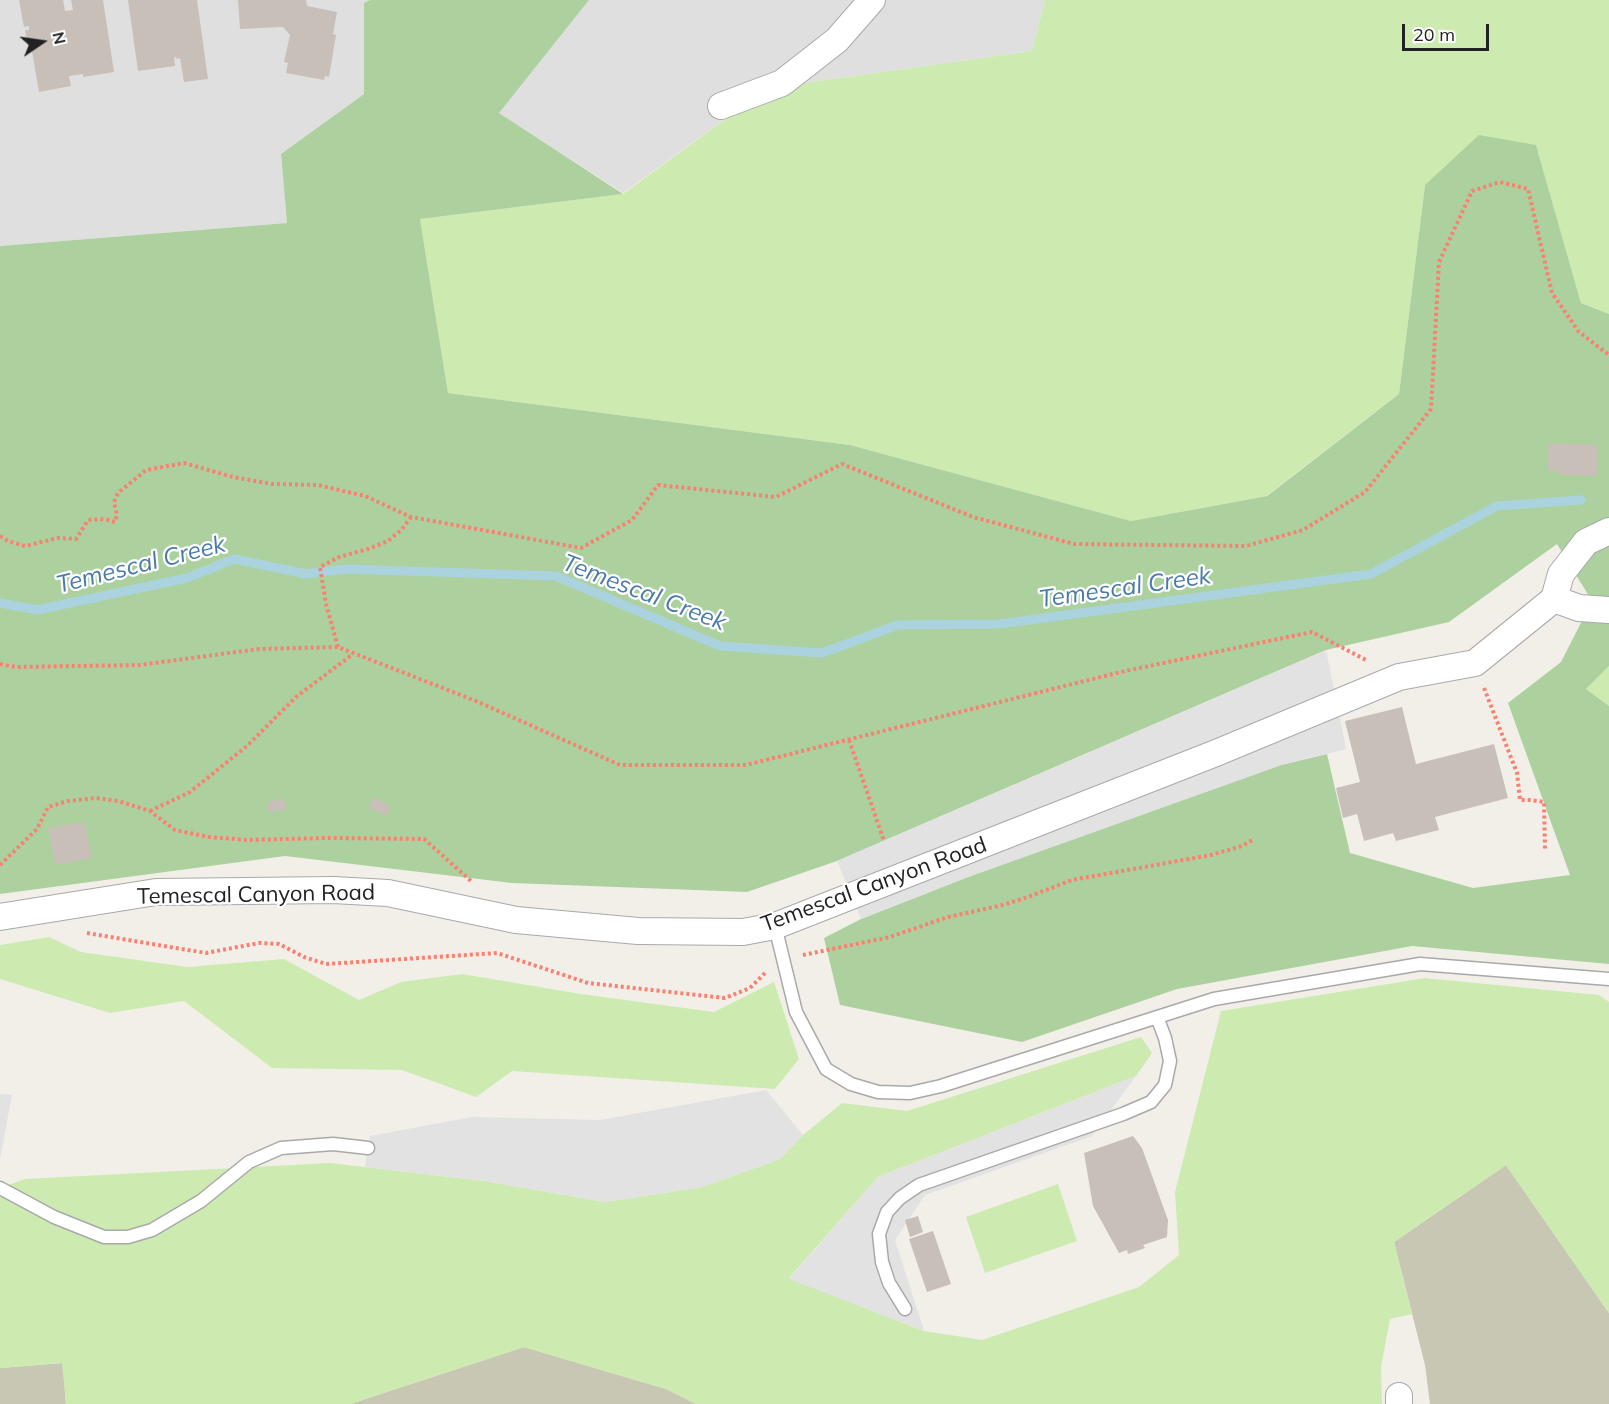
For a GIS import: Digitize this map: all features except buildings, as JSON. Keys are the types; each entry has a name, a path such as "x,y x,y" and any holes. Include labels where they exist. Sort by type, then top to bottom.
{"street":[{"path":"721,106 782,83 837,40 872,0"},
{"path":"1609,531 1586,542 1561,574 1554,599 1579,608 1609,610"},
{"name":"Temescal Canyon Road","path":"0,917 156,892 333,890 388,893 516,920 638,930 743,932 775,926 1216,753 1399,677 1475,663 1554,599"}],"lane":[{"path":"775,926 796,1012 826,1069 851,1084 878,1092 910,1093 941,1086 1214,999 1420,964 1609,979"},
{"path":"905,1309 889,1283 882,1262 879,1234 887,1212 900,1198 920,1185 1124,1114 1150,1102 1165,1084 1170,1061 1157,1017"},
{"path":"0,1188 54,1217 104,1237 128,1237 152,1230 192,1207 249,1162 280,1148 333,1144 368,1148"}],"path":[{"path":"0,536 25,546 58,538 76,539 88,520 105,519 116,522 114,502 118,493 146,470 184,463 233,477 272,484 318,485 365,496 411,517 581,549 632,520 658,485 776,497 842,464 973,517 1074,544 1246,546 1303,530 1365,492 1431,409 1439,262 1472,191 1500,182 1528,189 1552,293 1579,332 1609,355"},
{"path":"338,647 326,604 320,567 339,557 388,541 402,529 411,517"},
{"path":"0,664 16,667 139,665 259,649 338,647 476,701 620,765 746,765 1125,671 1312,632 1399,677"},
{"path":"150,811 190,792 247,746 297,698 354,653"},
{"path":"1475,663 1517,773 1520,800 1544,802 1545,850"},
{"path":"849,740 884,841"},
{"path":"0,865 37,829 48,807 68,801 96,798 118,801 150,811 175,830 209,837 246,840 424,839 479,889"},
{"path":"800,956 890,937 948,917 1020,900 1072,880 1210,855 1242,846 1254,839"},
{"path":"77,931 206,953 259,943 279,944 304,957 326,964 497,954 588,983 726,998 750,988 769,968"}],"shaded area":[{"path":"0,0 370,0 364,4 364,94 281,154 287,223 0,246"},
{"path":"589,0 1045,0 1032,51 768,88 623,193 498,113"},
{"path":"1326,650 1346,749 1281,765 968,877 861,919 837,861"},
{"path":"1136,1076 1092,1136 925,1195 895,1240 924,1331 789,1279 878,1177"},
{"path":"766,1090 803,1135 780,1159 702,1187 605,1202 485,1181 365,1167 370,1136 472,1117 600,1120"},
{"path":"0,1094 12,1095 0,1159"},
{"path":"1506,1165 1609,1313 1609,1404 1430,1404 1425,1365 1394,1242"},
{"path":"524,1347 666,1389 696,1404 350,1404"},
{"path":"63,1363 66,1404 0,1404 0,1368"}],"green space":[{"path":"370,0 589,0 499,113 623,194 420,219 448,393 850,445 1131,521 1267,496 1399,394 1425,185 1479,135 1536,145 1581,303 1609,314 1609,666 1586,689 1609,706 1609,964 1412,946 1177,989 1022,1042 840,1005 824,938 861,919 968,877 1281,765 1327,754 1350,853 1473,888 1570,875 1508,703 1561,662 1592,601 1557,544 1449,622 1326,650 837,861 747,892 512,883 285,856 0,894 0,246 287,223 281,154 364,94 364,3"},
{"path":"1045,0 1609,0 1609,314 1581,303 1536,145 1425,185 1399,394 1266,496 1131,521 850,445 448,393 420,219 623,194 768,88 1032,51"},
{"path":"1609,666 1609,706 1586,689"},
{"path":"49,937 81,952 187,967 284,959 359,1000 401,982 462,974 581,994 714,1012 774,982 799,1059 775,1089 512,1071 476,1097 402,1070 272,1068 184,1001 110,1013 0,979 0,945"},
{"path":"1425,978 1599,995 1609,1002 1609,1313 1506,1165 1394,1242 1412,1314 1390,1319 1381,1367 1382,1404 696,1404 666,1389 524,1347 350,1404 66,1404 62,1363 0,1368 0,1188 25,1179 330,1163 485,1181 605,1202 702,1187 780,1159 803,1135 842,1103 907,1111 1141,1037 1152,1053 1136,1076 878,1177 789,1278 924,1331 982,1340 1139,1287 1179,1255 1175,1192 1221,1011"},
{"path":"1058,1184 1077,1241 985,1273 966,1217"}],"waterway":[{"name":"Temescal Creek","path":"0,603 37,610 187,578 234,559 306,574 346,569 556,576 720,646 822,653 898,625 999,624 1371,574 1497,506 1581,500"}]}
